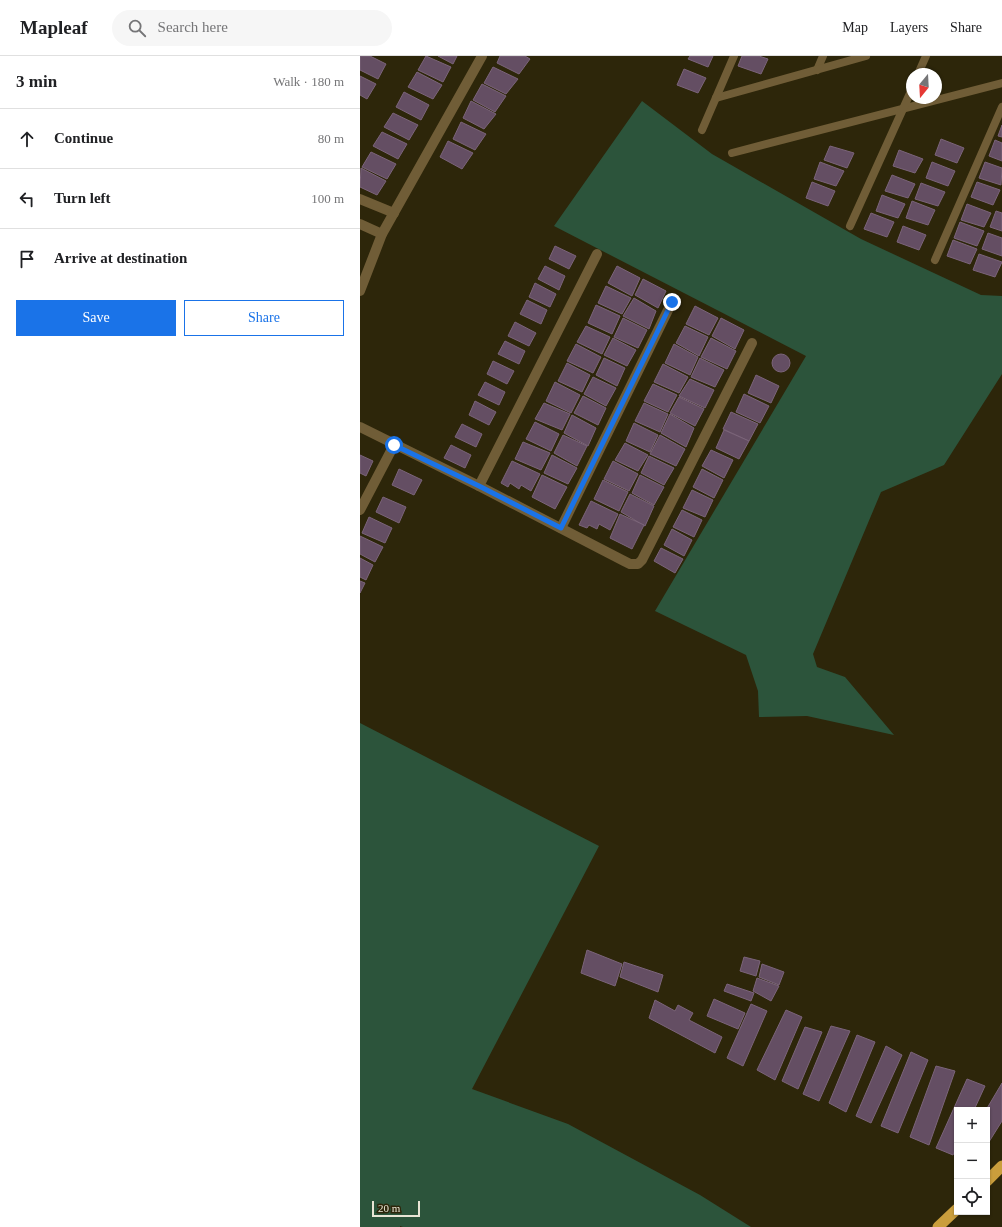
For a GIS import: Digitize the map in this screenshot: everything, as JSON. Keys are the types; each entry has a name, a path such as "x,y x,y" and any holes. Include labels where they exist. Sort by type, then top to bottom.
{"highway":[{"path":"989,1179 1002,1166"},
{"path":"938,1227 954,1212"}],"street":[{"path":"360,291 382,234 482,56"},
{"path":"360,199 394,213"},
{"path":"360,224 382,234"},
{"path":"479,486 597,254"},
{"path":"561,528 672,302"},
{"path":"360,428 479,486 630,564 638,564 642,560 752,343"},
{"path":"360,510 394,445"}],"lane":[{"path":"702,130 734,56"},
{"path":"817,70 823,56"},
{"path":"716,98 866,56"},
{"path":"921,68 926,56"},
{"path":"732,152 1002,83"},
{"path":"850,226 906,102"},
{"path":"935,260 1002,107"}],"green space":[{"path":"642,101 712,154 861,239 981,295 1002,296 1002,374 944,465 881,492 813,654 817,667 845,677 894,735 807,716 759,717 758,691 746,655 655,611 806,356 554,226"},
{"path":"360,723 599,846 472,1089 568,1124 700,1195 751,1227 360,1227"}],"building":[{"path":"360,56 370,56 386,64 378,79 360,70"},
{"path":"426,56 451,67 443,82 418,70"},
{"path":"438,56 457,56 453,64"},
{"path":"500,56 525,56 530,59 519,74 497,63"},
{"path":"690,56 713,56 708,67 688,59"},
{"path":"742,56 759,56 768,59 761,74 738,66"},
{"path":"493,67 518,79 506,94 484,83"},
{"path":"684,69 706,78 698,93 677,85"},
{"path":"417,72 442,85 433,99 408,87"},
{"path":"360,76 376,84 367,99 360,95"},
{"path":"482,84 506,96 495,112 473,100"},
{"path":"404,92 429,105 421,120 396,107"},
{"path":"471,101 496,114 484,129 463,118"},
{"path":"393,113 418,125 409,140 384,127"},
{"path":"461,122 486,134 475,150 453,139"},
{"path":"1002,125 1002,137 998,136"},
{"path":"382,132 407,144 398,159 373,146"},
{"path":"941,139 964,148 957,163 935,155"},
{"path":"995,140 1002,143 1002,161 989,156"},
{"path":"448,141 473,153 462,169 440,157"},
{"path":"830,146 854,153 847,168 824,160"},
{"path":"899,150 923,159 915,173 893,166"},
{"path":"371,152 396,164 387,179 362,167"},
{"path":"820,162 844,171 836,186 814,179"},
{"path":"932,162 955,171 948,186 926,178"},
{"path":"985,162 1002,168 1001,185 979,178"},
{"path":"361,168 386,181 377,195 360,187"},
{"path":"892,175 915,184 908,198 885,191"},
{"path":"812,182 835,191 828,206 806,198"},
{"path":"977,182 1000,190 993,205 971,197"},
{"path":"921,183 945,192 938,206 915,199"},
{"path":"882,195 905,204 898,218 876,211"},
{"path":"912,201 935,210 928,225 906,218"},
{"path":"967,204 991,213 984,227 961,220"},
{"path":"996,211 1002,213 1002,231 990,227"},
{"path":"871,213 894,222 887,237 864,229"},
{"path":"960,222 984,231 977,246 954,238"},
{"path":"903,226 926,235 919,250 897,242"},
{"path":"988,233 1002,238 1002,256 982,249"},
{"path":"953,240 977,249 970,264 947,256"},
{"path":"555,246 576,256 569,269 549,259"},
{"path":"979,254 1002,262 995,277 973,270"},
{"path":"545,266 565,276 559,290 538,279"},
{"path":"617,266 640,278 632,296 608,283"},
{"path":"643,279 666,291 658,308 635,295"},
{"path":"535,283 556,294 550,307 529,297"},
{"path":"606,286 631,298 622,314 598,303"},
{"path":"634,298 656,311 649,329 623,316"},
{"path":"527,300 547,310 541,324 520,314"},
{"path":"596,305 620,316 612,334 588,323"},
{"path":"695,306 718,318 709,335 686,324"},
{"path":"623,318 647,330 638,348 614,337"},
{"path":"721,318 744,330 735,349 712,336"},
{"path":"515,322 536,333 529,346 508,336"},
{"path":"586,326 610,337 602,354 577,342"},
{"path":"685,326 708,337 699,356 676,343"},
{"path":"613,338 636,350 627,366 604,355"},
{"path":"711,338 736,351 727,369 701,357"},
{"path":"505,341 525,351 519,364 498,354"},
{"path":"576,344 601,357 593,373 567,361"},
{"path":"674,344 698,357 690,375 665,363"},
{"path":"781,354 787,357 790,363 787,369 781,372 775,369 772,363 775,357"},
{"path":"604,358 625,368 617,386 596,375"},
{"path":"700,358 724,370 715,387 691,377"},
{"path":"493,361 514,371 507,384 487,374"},
{"path":"567,363 590,375 582,392 558,381"},
{"path":"663,364 688,377 679,393 654,382"},
{"path":"756,375 779,386 771,403 748,393"},
{"path":"593,377 616,388 606,406 584,394"},
{"path":"690,379 714,390 705,408 679,396"},
{"path":"485,382 505,392 499,405 478,395"},
{"path":"555,382 580,395 571,413 546,401"},
{"path":"653,384 677,395 668,412 644,401"},
{"path":"744,394 769,406 760,423 736,412"},
{"path":"583,396 606,408 598,425 574,413"},
{"path":"679,397 704,409 695,426 670,413"},
{"path":"475,401 496,412 489,425 469,415"},
{"path":"544,403 570,414 562,430 535,419"},
{"path":"644,403 668,414 660,432 635,421"},
{"path":"731,412 758,424 749,441 723,429"},
{"path":"670,414 694,428 686,447 661,433"},
{"path":"572,415 596,428 588,446 564,433"},
{"path":"535,422 559,434 551,451 526,439"},
{"path":"634,423 658,435 650,452 626,441"},
{"path":"462,424 482,434 476,447 455,437"},
{"path":"724,430 749,441 739,459 716,448"},
{"path":"563,435 587,446 577,466 554,453"},
{"path":"660,435 685,449 676,466 650,454"},
{"path":"523,442 550,453 541,470 515,459"},
{"path":"625,443 648,455 638,471 615,460"},
{"path":"451,445 471,455 465,468 444,458"},
{"path":"711,450 733,460 724,478 702,466"},
{"path":"360,455 373,461 366,476 360,473"},
{"path":"552,455 577,468 568,484 544,473"},
{"path":"649,456 674,468 664,485 641,473"},
{"path":"512,461 540,474 531,491 521,485 519,489 510,483 508,487 501,483"},
{"path":"613,461 638,474 629,491 604,479"},
{"path":"399,469 422,480 414,495 392,485"},
{"path":"702,469 723,480 714,498 693,487"},
{"path":"542,475 567,487 555,509 532,497"},
{"path":"640,475 664,487 654,505 632,493"},
{"path":"603,480 628,492 619,511 594,499"},
{"path":"692,490 713,500 705,517 683,508"},
{"path":"630,494 654,506 645,526 621,512"},
{"path":"383,497 406,507 399,523 376,512"},
{"path":"591,501 618,514 610,530 599,524 597,529 589,525 587,528 579,525"},
{"path":"682,510 702,520 694,537 673,527"},
{"path":"620,514 644,525 632,549 610,538"},
{"path":"369,517 392,528 385,543 362,533"},
{"path":"672,529 692,540 684,556 664,545"},
{"path":"360,536 383,547 375,562 360,554"},
{"path":"661,548 683,559 675,573 654,561"},
{"path":"360,558 373,565 366,580 360,577"},
{"path":"360,581 365,583 360,593"},
{"path":"587,950 622,964 615,986 581,973"},
{"path":"744,957 760,961 756,976 740,971"},
{"path":"624,962 663,975 658,992 620,977"},
{"path":"762,964 784,972 779,985 759,977"},
{"path":"757,978 779,986 771,1001 753,991"},
{"path":"727,984 754,993 751,1001 724,991"},
{"path":"714,999 745,1013 738,1029 707,1016"},
{"path":"655,1000 675,1011 678,1005 693,1013 689,1020 722,1037 715,1053 649,1018"},
{"path":"751,1004 767,1011 743,1066 727,1058"},
{"path":"786,1010 802,1017 775,1080 757,1070"},
{"path":"831,1026 850,1031 819,1101 803,1094"},
{"path":"805,1027 822,1032 798,1089 782,1081"},
{"path":"857,1035 875,1042 846,1112 829,1103"},
{"path":"886,1046 902,1055 871,1123 856,1116"},
{"path":"911,1052 928,1060 898,1133 881,1126"},
{"path":"936,1066 955,1071 929,1145 910,1137"},
{"path":"967,1079 985,1086 975,1107 954,1107"},
{"path":"1002,1083 1002,1121 990,1140 990,1107 988,1107"},
{"path":"954,1108 954,1153 953,1155 936,1148"}],"route":[{"path":"394,445 561,528 672,302"}]}
